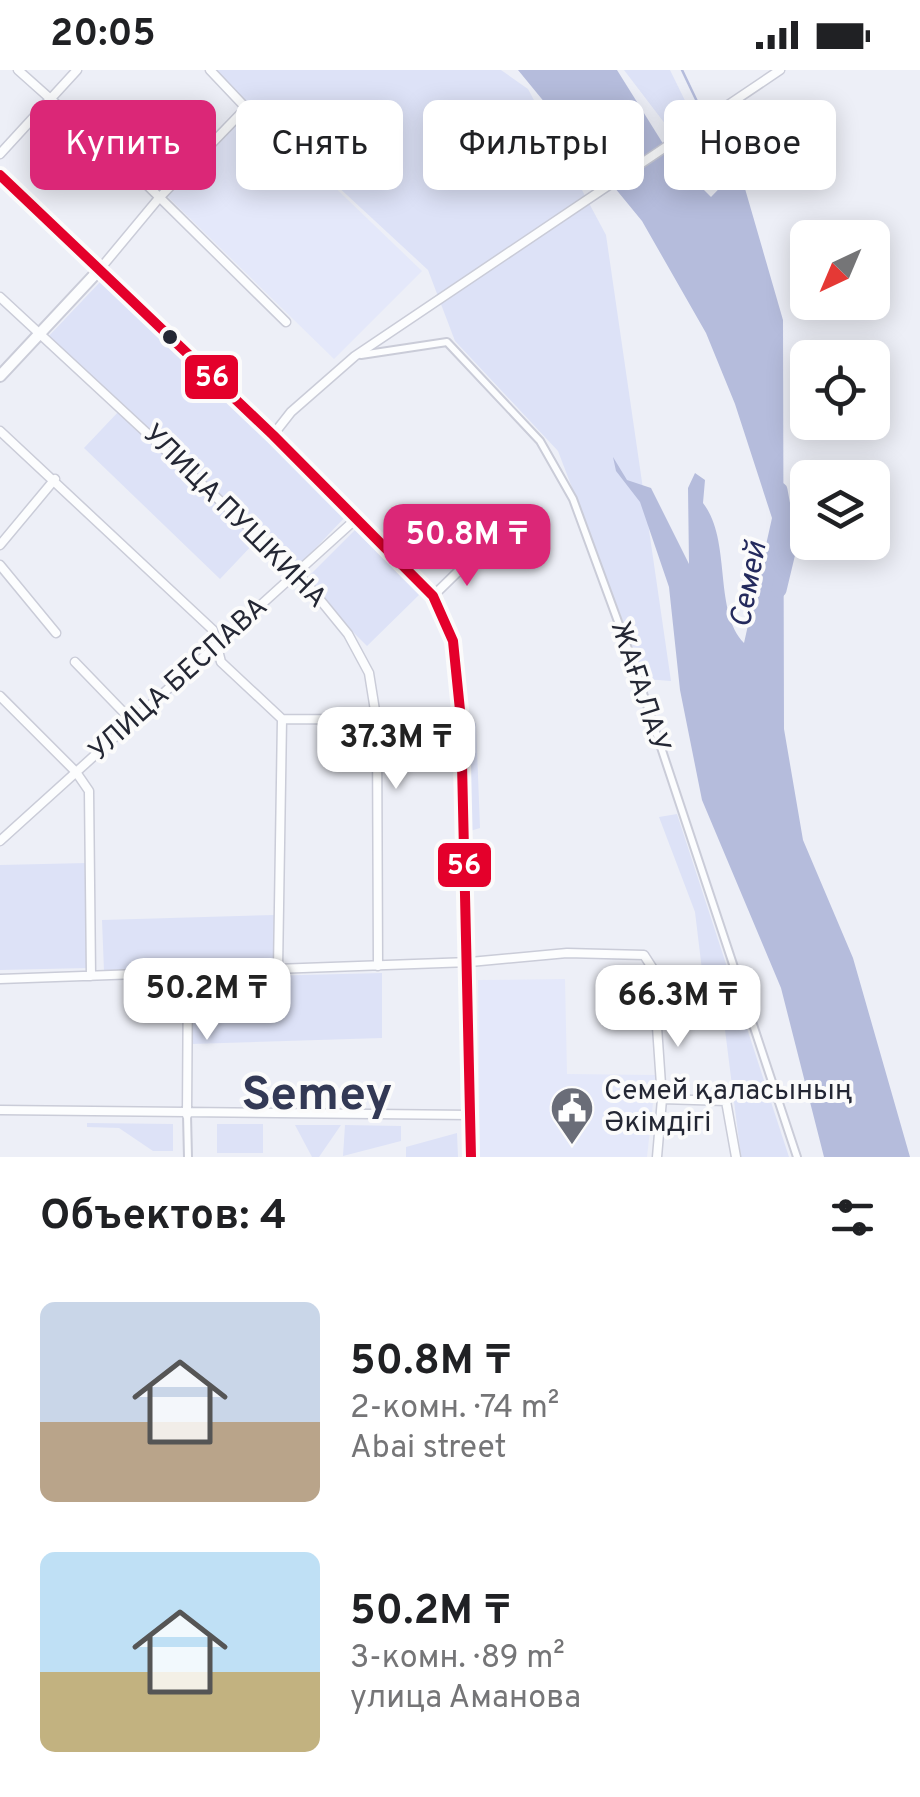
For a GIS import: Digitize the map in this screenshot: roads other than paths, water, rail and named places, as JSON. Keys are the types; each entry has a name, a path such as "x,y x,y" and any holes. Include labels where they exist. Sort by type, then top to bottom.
{"main road":[{"path":"0,176 273,435 433,596 453,641 461,720 470,962 471,1157"}],"street":[{"path":"18,70 51,100 77,70"},
{"path":"210,70 238,100"},
{"path":"273,435 291,412 354,356 780,70"},
{"path":"0,376 236,118"},
{"path":"0,154 30,122"},
{"path":"150,190 286,322"},
{"name":"УЛИЦА ПУШКИНА","path":"0,297 299,574 348,634 369,673 376,723 378,966"},
{"name":"ЖАҒАЛАУ","path":"354,356 447,342 540,442 573,500 631,657 796,1157"},
{"path":"0,430 213,630 221,662 282,720 461,720"},
{"path":"0,545 55,478"},
{"name":"УЛИЦА БЕСПАВА","path":"0,841 357,518"},
{"path":"433,596 475,556"},
{"path":"0,565 56,633"},
{"path":"74,662 132,721"},
{"path":"0,696 76,772 89,791 90,976"},
{"path":"278,969 282,720"},
{"path":"0,980 470,962 567,953 644,954 653,969 662,1099 657,1157"},
{"path":"188,971 188,1157"},
{"path":"662,1099 726,1101 736,1157"},
{"path":"0,1110 187,1115 470,1115"}],"waterway":[{"path":"682,70 696,100"},
{"name":"Семей","path":"779,590 790,544 780,490"}],"place":[{"name":"Семей қаласының Әкімдігі","path":"572,1146"}],"district":[{"name":"Semey","path":"317,1097"}]}
